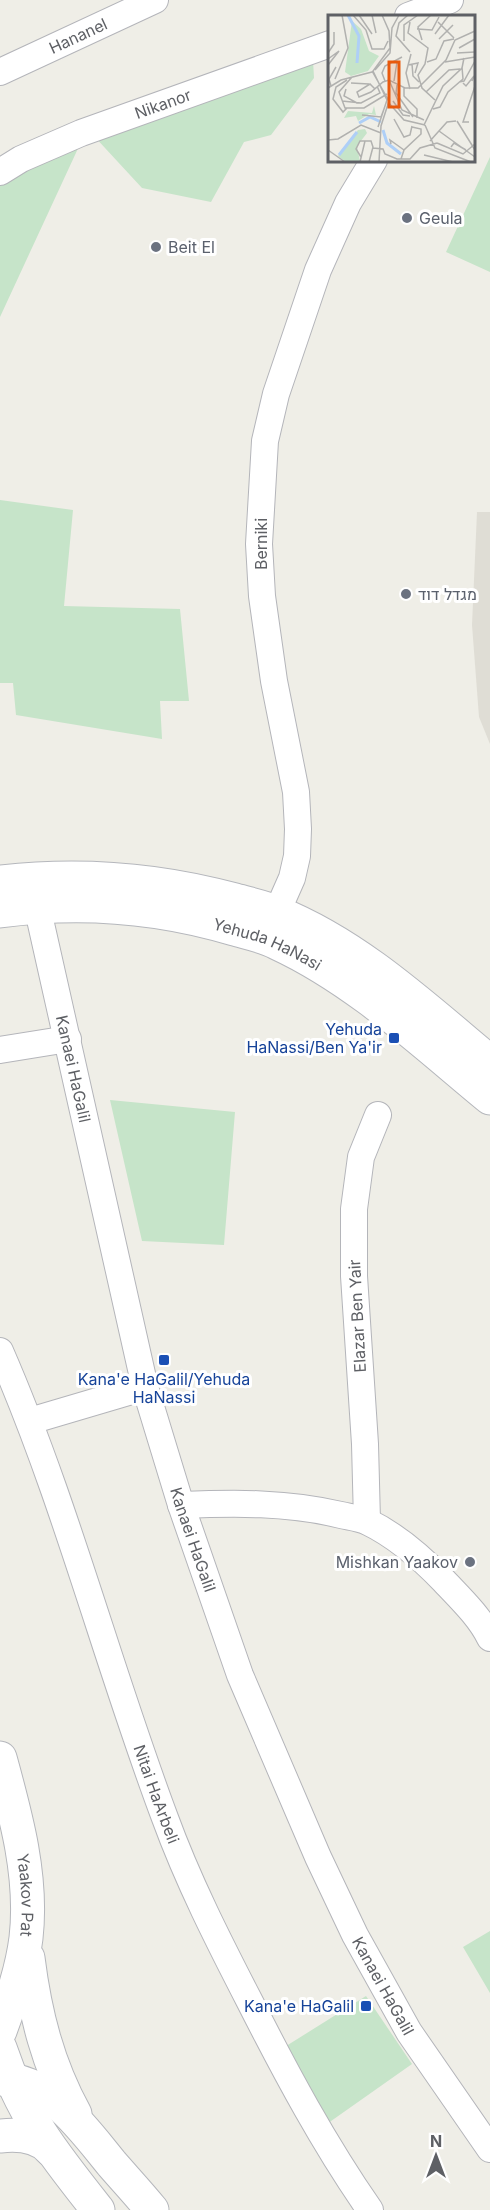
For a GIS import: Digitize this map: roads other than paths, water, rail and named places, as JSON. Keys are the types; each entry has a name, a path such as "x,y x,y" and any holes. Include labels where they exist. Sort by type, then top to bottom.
{"main road":[{"name":"Yehuda HaNasi","path":"0,882 36,892 156,910 208,921 277,927 333,941 397,985 490,1062"},
{"name":"Yehuda HaNasi","path":"0,911 36,892"},
{"name":"Yehuda HaNasi","path":"277,927 318,965 372,1001 490,1098"},
{"name":"Yaakov Pat","path":"0,1758 18,1828 27,1887 26,1939 17,1981 0,2031"},
{"path":"26,1939 34,2002 44,2044 62,2090 85,2132"},
{"path":"0,2048 7,2080 51,2150 98,2210"},
{"path":"7,2080 32,2088 47,2096 85,2132 152,2210"},
{"path":"0,2136 31,2138 41,2141 51,2150"}],"street":[{"name":"Hananel","path":"0,72 155,0"},
{"path":"411,15 450,0"},
{"name":"Nikanor","path":"0,172 21,159 81,133 328,45"},
{"name":"Berniki","path":"277,927 297,856 298,829 296,792 274,681 262,596 259,544 265,441 276,394 318,270 348,202 373,162"},
{"name":"Kanaei HaGalil","path":"36,892 146,1387 181,1505 244,1686 318,1857 355,1935 409,2032 490,2149"},
{"path":"0,1050 68,1039"},
{"name":"Elazar Ben Yair","path":"367,1521 365,1444 354,1276 354,1209 361,1157 378,1115"},
{"name":"Nitai HaArbeli","path":"0,1352 30,1422 138,1745 170,1832 209,1918 274,2050 323,2137 370,2210"},
{"path":"30,1422 146,1387"},
{"path":"181,1505 237,1502 278,1504 321,1510 367,1521 424,1560 459,1596 490,1638"}],"place":[{"name":"Geula","path":"407,218"},
{"name":"Beit El","path":"156,247"},
{"name":"מגדל דוד","path":"406,594"},
{"name":"Yehuda HaNassi/Ben Ya'ir","path":"394,1038"},
{"name":"Kana'e HaGalil/Yehuda HaNassi","path":"164,1360"},
{"name":"Mishkan Yaakov","path":"470,1562"},
{"name":"Kana'e HaGalil","path":"366,2006"}]}
